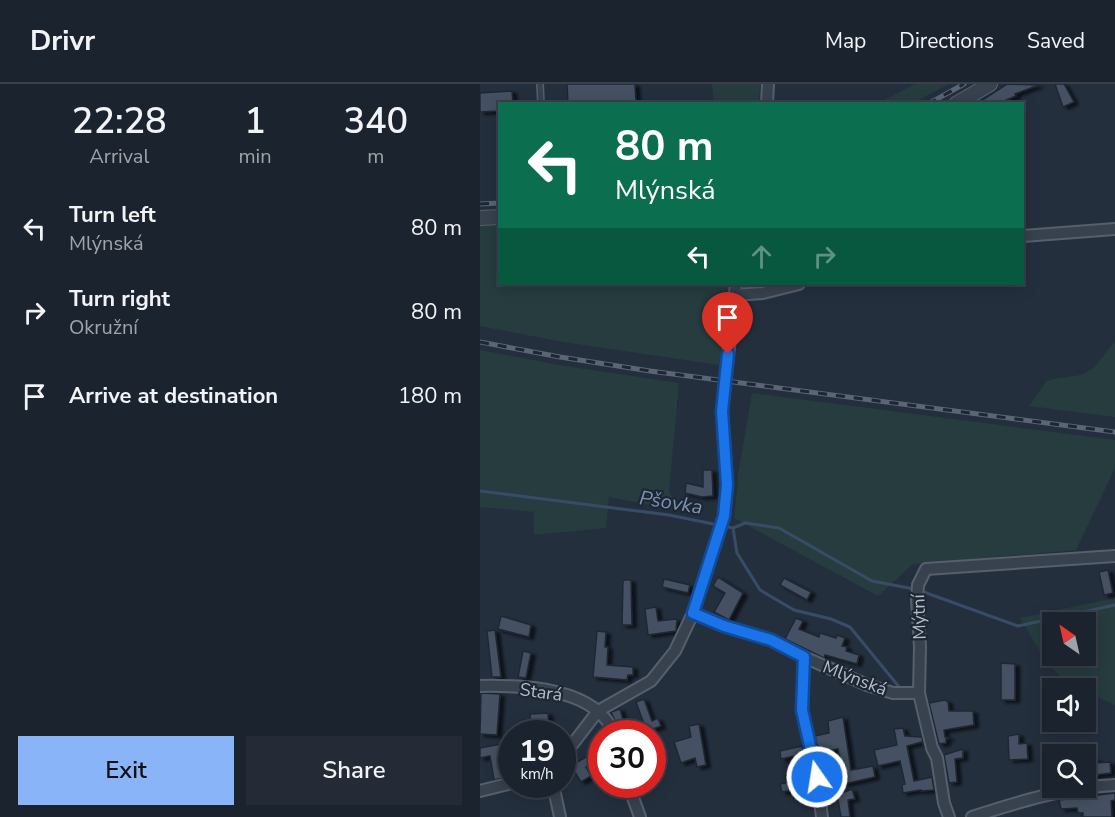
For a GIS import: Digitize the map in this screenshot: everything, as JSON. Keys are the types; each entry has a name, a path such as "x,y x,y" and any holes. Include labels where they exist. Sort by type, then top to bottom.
{"street":[{"path":"767,102 768,84"},
{"path":"959,102 990,84"},
{"path":"480,218 498,217"},
{"path":"1024,236 1115,230"},
{"path":"576,740 598,711 651,681 675,651 693,613 724,516 727,485 722,411 736,285"},
{"path":"734,295 794,285"},
{"name":"Mýtní","path":"949,817 944,803 938,758 932,748 919,693 920,647 917,600 918,585 926,569 1115,556"},
{"name":"Mlýnská","path":"693,613 724,626 771,640 867,685 893,693 919,693"},
{"path":"804,657 802,710 817,777 822,817"},
{"name":"Stará","path":"480,686 536,689 569,695 579,698 598,711"},
{"path":"598,711 608,720"},
{"path":"972,817 1012,804 1072,790 1115,785"},
{"path":"480,791 498,786"},
{"path":"556,798 560,817"},
{"path":"633,798 640,817"}],"lane":[{"path":"540,84 541,102"}],"green space":[{"path":"712,84 760,84 759,102 714,102"},
{"path":"915,84 949,84 915,102 880,102"},
{"path":"498,223 498,285 732,285 719,365 563,342 480,326 480,224"},
{"path":"1115,341 1115,417 1029,406 1046,382 1081,375 1094,368"},
{"path":"480,350 559,365 679,383 669,491 680,511 609,497 606,528 534,535 534,512 480,507"},
{"path":"752,393 1115,440 1115,468 1076,550 913,564 878,596 734,518 739,469"},
{"path":"1115,598 1115,705 1096,696 1096,678 1063,678 1051,666 1096,666 1096,612 1048,612"},
{"path":"1042,613 1042,654 1020,618"}],"building":[{"path":"567,84 635,84 636,102 568,102"},
{"path":"1007,84 1039,85 1002,102 979,102"},
{"path":"1055,84 1064,84 1074,102 1063,107"},
{"path":"512,91 513,102 498,102 498,111 480,112 480,93"},
{"path":"703,470 712,470 713,496 702,497 685,493 686,483 703,487"},
{"path":"1108,570 1113,593 1104,595 1099,572"},
{"path":"718,577 743,593 729,620 714,612 725,593 713,586"},
{"path":"784,578 811,592 807,600 780,585"},
{"path":"664,579 690,585 688,593 662,587"},
{"path":"623,580 631,580 632,625 622,625"},
{"path":"656,607 658,621 677,619 676,631 648,635 645,609"},
{"path":"501,616 531,625 529,637 498,629"},
{"path":"796,618 803,621 799,629 819,637 820,633 845,638 842,646 847,647 846,651 859,655 857,664 825,655 824,658 785,639"},
{"path":"495,630 501,677 492,677 487,631"},
{"path":"597,631 606,632 607,665 633,667 633,675 628,675 627,680 593,677"},
{"path":"523,651 531,653 526,678 518,677"},
{"path":"1001,663 1015,664 1015,700 1001,700"},
{"path":"481,693 500,694 497,735 480,734"},
{"path":"644,699 652,720 643,720 636,702"},
{"path":"945,700 948,702 949,711 973,711 974,725 944,730 945,737 950,738 946,739 946,743 939,744 929,703"},
{"path":"620,709 623,720 615,720 611,712"},
{"path":"548,713 548,720 530,720 530,714"},
{"path":"843,717 851,770 873,766 875,777 844,784 838,749 819,753 815,736 829,733 828,721"},
{"path":"699,724 706,765 697,767 695,758 681,763 674,742 691,737 689,726"},
{"path":"903,728 905,736 922,737 924,748 922,742 907,746 914,781 932,777 934,790 903,793 902,785 905,784 900,761 878,766 874,750 897,745 894,729"},
{"path":"1019,734 1019,744 1027,743 1028,759 1009,760 1008,736"},
{"path":"498,745 498,779 494,780 490,756 480,758 480,748"},
{"path":"802,746 804,754 781,759 780,751"},
{"path":"963,749 963,758 955,759 957,782 949,783 944,755"},
{"path":"588,756 586,767 588,778 581,782 576,774 576,763"},
{"path":"1096,759 1097,763 1110,762 1111,773 1096,775"},
{"path":"809,778 811,787 808,787 813,804 808,805 806,788 782,792 780,784"},
{"path":"852,789 855,799 848,800 850,817 841,817 837,795"},
{"path":"1115,793 1115,800 1111,801 1112,817 1083,817 1083,813 1078,813 1077,808 1061,809 1059,800 1096,798 1096,795"}],"waterway":[{"name":"Pšovka","path":"480,491 669,515 733,528 745,523 779,528 872,581 914,589"},
{"path":"733,528 737,553 760,590 794,610 831,619 850,627 900,688"},
{"name":"Pšovka","path":"921,591 1018,626 1115,605"}],"railway":[{"path":"932,102 964,84"},
{"path":"480,204 498,203"},
{"path":"480,342 650,371 1115,432"}],"route":[{"path":"728,354 722,411 727,485 724,516 693,613 724,626 771,640 804,657 802,710 817,777"}]}
